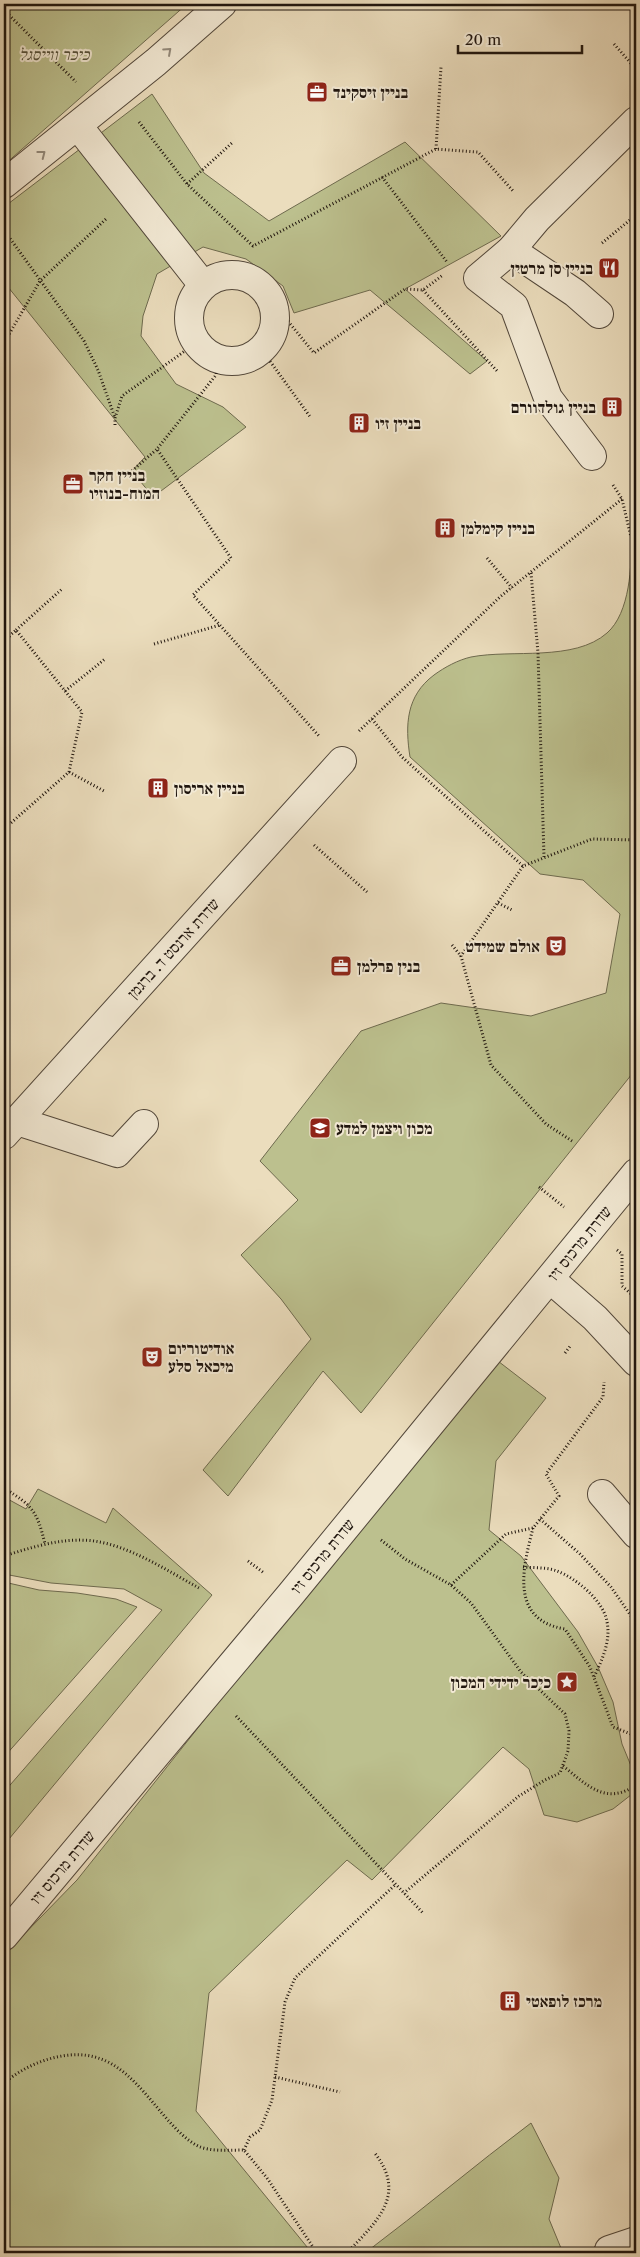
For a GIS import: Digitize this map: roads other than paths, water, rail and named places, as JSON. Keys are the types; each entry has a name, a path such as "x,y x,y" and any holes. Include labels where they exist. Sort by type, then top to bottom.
{"street":[{"path":"4,184 156,62 222,4"},
{"path":"592,456 548,398 514,306 478,278 510,250 537,219 636,121"},
{"path":"78,126 203,285"},
{"path":"510,250 575,293 599,314"},
{"path":"231,274 258,284 268,295 274,309 275,323 271,338 262,350 250,358 237,361 218,359 210,356 196,343 188,322 189,308 194,295 203,285 216,277 231,274"},
{"name":"שדרת ארנסט ד. ברגמן","path":"10,1128 342,761"},
{"path":"10,1128 117,1154 144,1124"},
{"name":"שדרת מרכוס זיו","path":"4,1936 354,1517 636,1173"},
{"path":"550,1279 595,1318 636,1362"},
{"path":"602,1494 636,1534"},
{"path":"609,2250 636,2241"}],"place":[{"name":"בניין זיסקינד","path":"317,92"},
{"name":"בניין סן מרטין","path":"609,268"},
{"name":"בניין גולדוורם","path":"612,407"},
{"name":"בניין זיו","path":"359,423"},
{"name":"בניין חקר המוח-בנוזיו","path":"73,484"},
{"name":"בניין קימלמן","path":"445,528"},
{"name":"בניין אריסון","path":"158,788"},
{"name":"אולם שמידט","path":"556,946"},
{"name":"בנין פרלמן","path":"341,966"},
{"name":"מכון ויצמן למדע","path":"320,1128"},
{"name":"אודיטוריום מיכאל סלע","path":"152,1357"},
{"name":"כיכר ידידי המכון","path":"567,1682"},
{"name":"מרכז לופאטי","path":"510,2001"}],"park label":[{"name":"כיכר ווייסגל","path":"54,54"}]}
